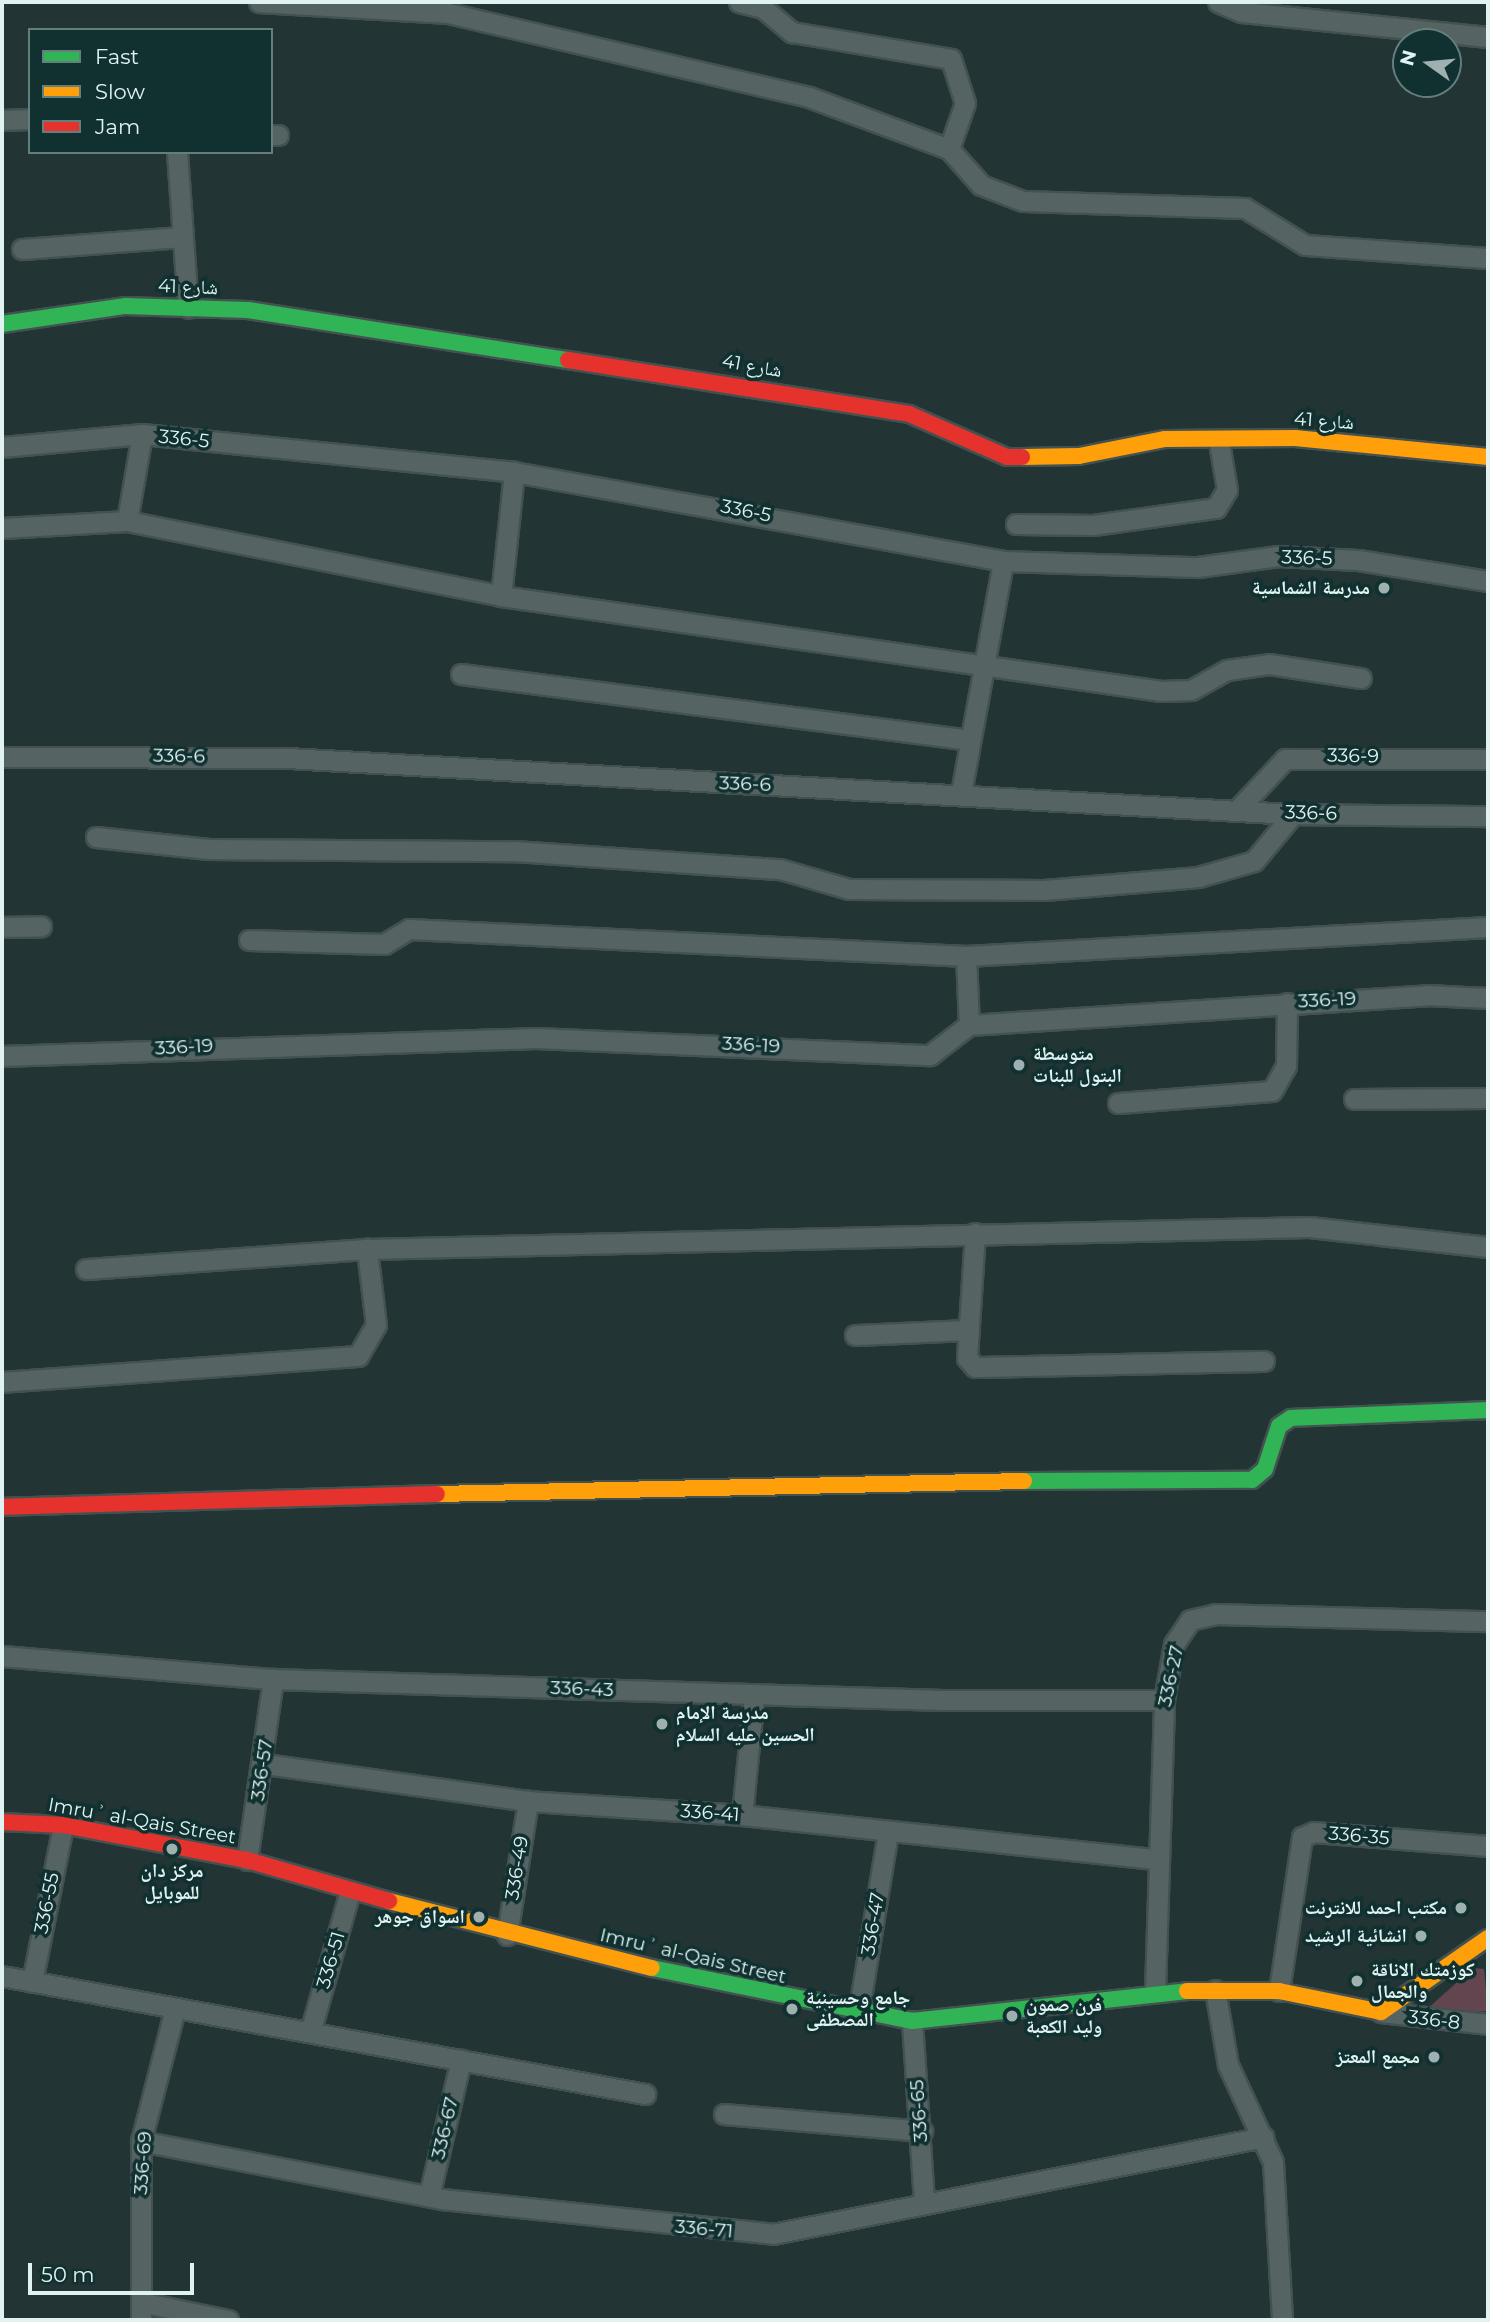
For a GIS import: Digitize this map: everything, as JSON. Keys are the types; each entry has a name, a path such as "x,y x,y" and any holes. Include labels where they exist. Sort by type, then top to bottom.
{"street":[{"path":"260,2 448,13 809,97 875,127 949,149 981,184 1023,201 1245,208 1305,245 1488,258"},
{"path":"739,2 763,8 792,32 951,59 965,103 949,149"},
{"path":"1217,2 1242,12 1488,37"},
{"path":"2,120 28,119"},
{"path":"177,154 188,308"},
{"path":"22,249 182,237"},
{"name":"شارع 41","path":"2,324 126,306 248,310 548,353 909,414 1007,457 1079,456 1165,439 1219,442 1295,438 1488,457"},
{"path":"127,521 142,435"},
{"name":"336-5","path":"2,447 142,435 514,472 1003,561 1198,567 1278,556 1358,560 1488,581"},
{"path":"1016,524 1093,525 1216,508 1226,502 1227,490 1219,442"},
{"path":"501,596 514,472"},
{"path":"2,528 127,521 501,596 982,663 1161,691 1191,690 1227,670 1269,664 1361,678"},
{"path":"961,793 982,663 1003,561"},
{"path":"461,674 970,740"},
{"name":"336-6","path":"2,757 288,758 1239,808 1293,814 1488,816"},
{"name":"336-9","path":"1239,808 1285,759 1488,759"},
{"path":"96,837 208,849 500,850 780,869 849,889 1044,890 1198,877 1254,861 1293,814"},
{"path":"2,927 41,926"},
{"path":"249,940 384,944 409,929 966,956 1488,927"},
{"path":"966,956 969,1025"},
{"name":"336-19","path":"2,1056 536,1038 930,1055 969,1025 1287,1003 1488,998"},
{"path":"1118,1103 1272,1091 1286,1066 1287,1003"},
{"path":"1354,1099 1488,1098"},
{"path":"86,1269 367,1249 1309,1227 1488,1247"},
{"path":"975,1233 967,1358 975,1367 1264,1361"},
{"path":"2,1382 358,1356 376,1325 367,1249"},
{"path":"855,1335 969,1330"},
{"path":"2,1507 816,1482 1252,1480 1265,1469 1279,1426 1291,1418 1488,1410"},
{"name":"336-27","path":"1155,1991 1155,1859 1164,1700 1174,1644 1190,1620 1215,1615 1488,1621"},
{"name":"336-43","path":"2,1656 273,1679 754,1695 1164,1700"},
{"name":"336-57","path":"247,1860 265,1764 273,1679"},
{"path":"743,1815 754,1695"},
{"name":"336-41","path":"265,1764 528,1801 743,1815 1155,1859"},
{"name":"336-49","path":"507,1935 528,1801"},
{"name":"Imruʾ al-Qais Street","path":"2,1822 63,1825 247,1860 507,1935 858,2015 912,2021 1155,1991 1215,1990 1279,1991 1381,2012"},
{"name":"336-55","path":"32,1982 63,1825"},
{"name":"336-47","path":"858,2015 888,1832"},
{"name":"336-35","path":"1279,1991 1303,1837 1314,1832 1488,1846"},
{"name":"336-51","path":"311,2029 350,1891"},
{"path":"1381,2012 1488,1939"},
{"path":"2,1976 175,2009 311,2029 645,2094"},
{"path":"1215,1990 1228,2065 1264,2137 1273,2162 1282,2320"},
{"name":"336-69","path":"143,2312 141,2141 175,2009"},
{"name":"336-8","path":"1381,2012 1488,2024"},
{"name":"336-65","path":"912,2021 922,2131 924,2202"},
{"name":"336-67","path":"429,2196 461,2060"},
{"path":"724,2114 922,2131"},
{"name":"336-71","path":"141,2141 429,2196 774,2234 924,2202 1089,2175 1264,2137"},
{"path":"143,2312 228,2320"}],"shaded area":[{"path":"1473,1968 1484,1969 1488,2011 1435,2016 1427,2009"}],"traffic: fast":[{"path":"2,324 126,306 248,310 568,360"},
{"path":"1024,1481 1252,1480 1265,1469 1279,1426 1291,1418 1488,1410"},
{"path":"652,1968 912,2021 1187,1991"}],"traffic: slow":[{"path":"1022,457 1079,456 1165,439 1295,438 1488,457"},
{"path":"437,1494 1024,1481"},
{"path":"389,1901 652,1968"},
{"path":"1187,1991 1279,1991 1381,2012 1488,1938"}],"traffic: jam":[{"path":"568,360 909,414 1007,457 1022,457"},
{"path":"2,1507 437,1494"},
{"path":"2,1822 63,1825 247,1860 389,1901"}],"place":[{"name":"مدرسة الشماسية","path":"1384,588"},
{"name":"متوسطة البتول للبنات","path":"1019,1065"},
{"name":"مدرسة الإمام الحسين عليه السلام","path":"662,1724"},
{"name":"مركز دان للموبايل","path":"172,1849"},
{"name":"مكتب احمد للانترنت","path":"1461,1908"},
{"name":"اسواق جوهر","path":"479,1917"},
{"name":"انشائية الرشيد","path":"1421,1936"},
{"name":"كوزمتك الاناقة والجمال","path":"1357,1981"},
{"name":"جامع وحسينية المصطفى","path":"792,2009"},
{"name":"فرن صمون وليد الكعبة","path":"1012,2016"},
{"name":"مجمع المعتز","path":"1434,2057"}]}
